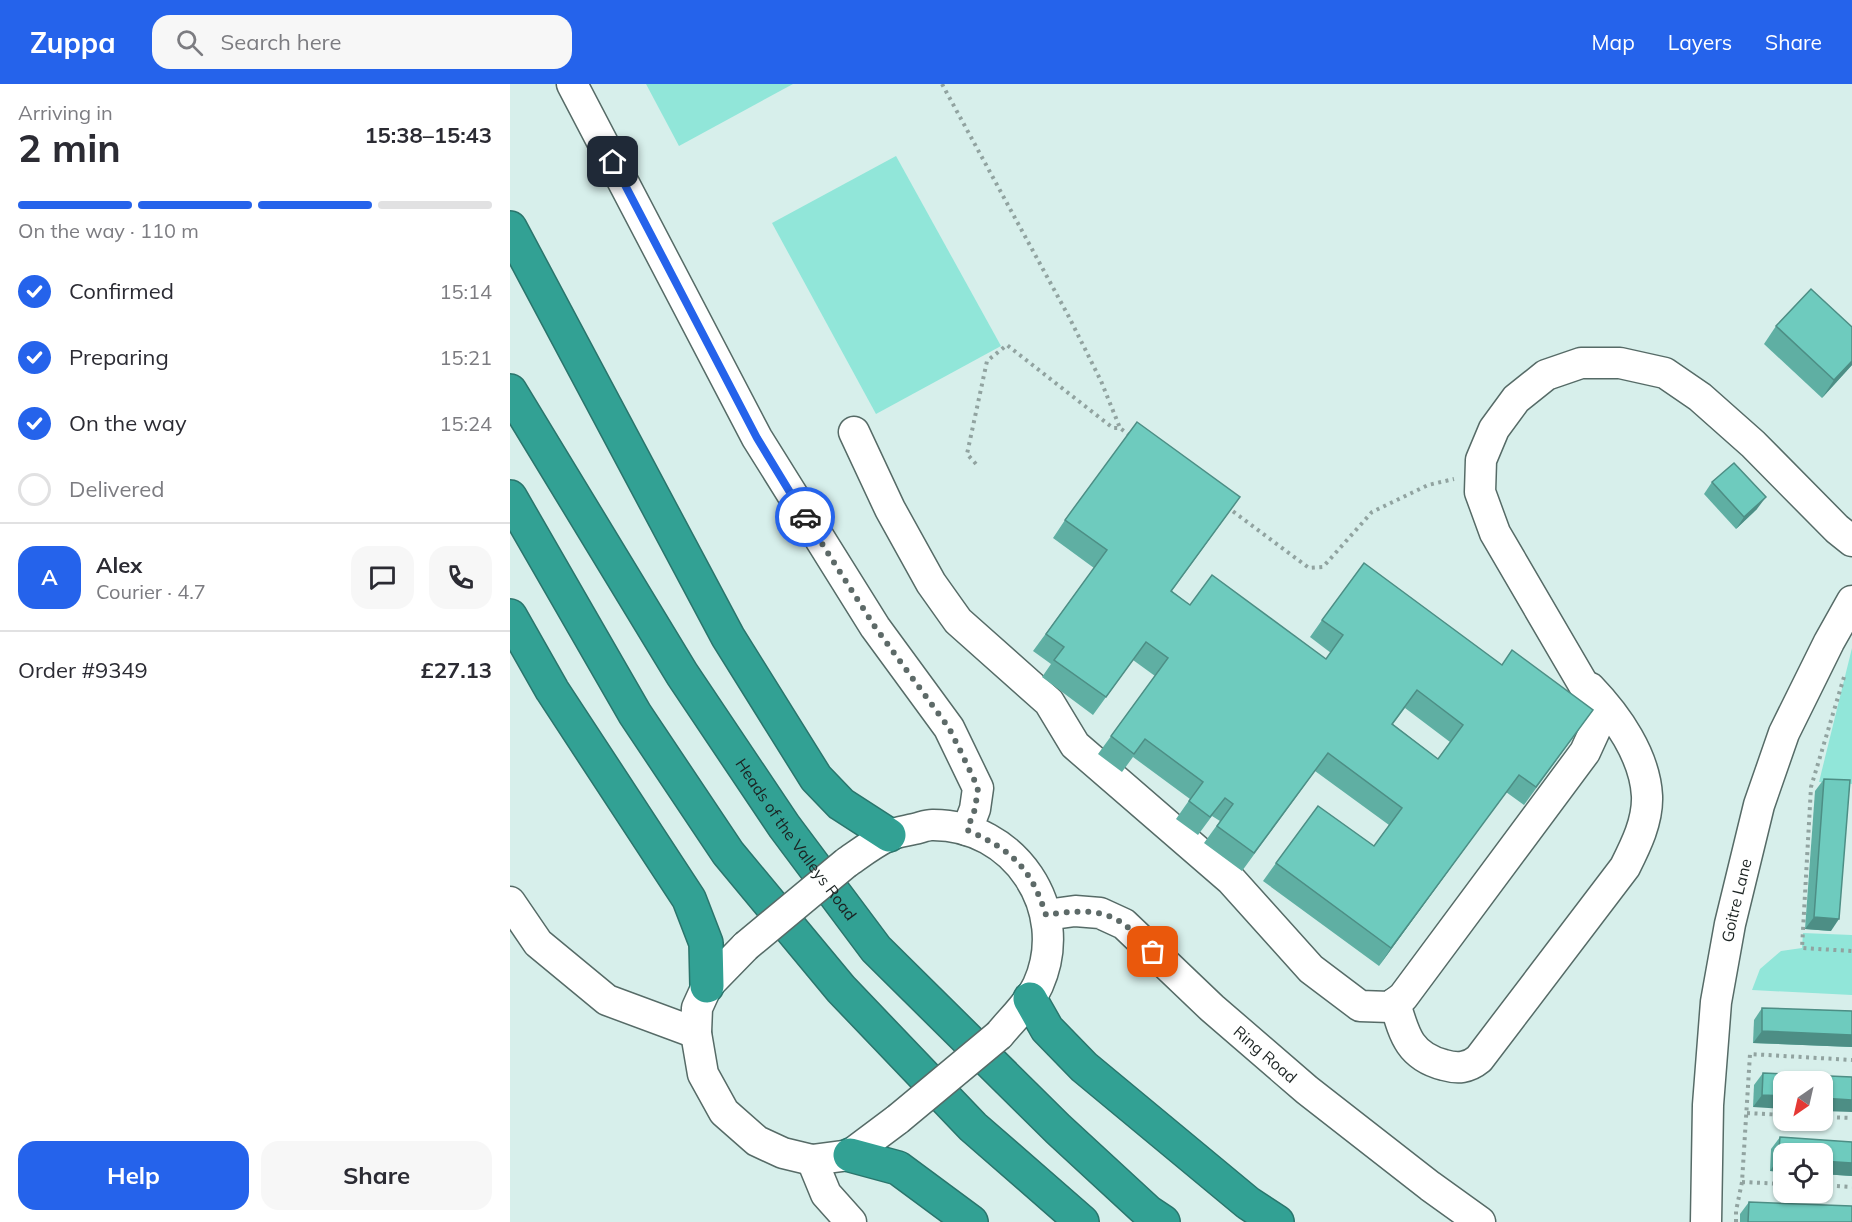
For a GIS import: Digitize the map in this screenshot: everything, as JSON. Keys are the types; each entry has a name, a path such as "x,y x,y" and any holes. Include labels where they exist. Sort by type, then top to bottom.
{"highway":[{"path":"510,228 728,637 816,778 841,804 889,835"},
{"name":"Heads of the Valleys Road","path":"510,391 682,674 784,826 876,949 1058,1128 1148,1212 1163,1222"},
{"path":"510,497 635,714 728,853 841,988 973,1127 1082,1222"},
{"path":"510,616 552,690 689,899 706,943 707,987"},
{"path":"1030,999 1047,1029 1084,1067 1248,1203 1277,1222"},
{"path":"850,1155 898,1168 971,1222"}],"street":[{"path":"572,84 757,438 875,627 949,728 978,788 975,809 967,830"},
{"path":"854,432 890,509 931,582 958,621 1049,702 1075,745 1231,880 1311,969 1360,1006 1390,1007 1402,997 1585,752 1596,728 1589,694 1496,533 1480,492 1481,460 1494,429 1515,399 1546,375 1581,363 1620,363 1665,373 1700,397 1753,444 1837,529 1852,541"},
{"name":"Goitre Lane","path":"1706,1222 1708,1105 1716,1002 1730,924 1760,805 1784,733 1852,601"},
{"path":"1395,1003 1404,1033 1414,1050 1428,1060 1450,1067 1458,1068 1473,1064 1625,867 1644,823 1647,796 1640,764 1624,732 1606,704 1578,677"},
{"path":"931,825 967,830 995,842 1015,857 1037,889 1046,915 1048,946 1038,984 1030,999 999,1035 898,1119 850,1155 812,1160 783,1153 757,1141 724,1112 703,1074 696,1033 697,1008 707,987 746,946 846,863 889,835 931,825"},
{"path":"510,902 538,944 607,1000 696,1033"},
{"name":"Ring Road","path":"1046,915 1075,911 1100,913 1124,924 1212,1008 1307,1090 1480,1222"},
{"path":"812,1160 826,1194 851,1222"}],"path":[{"path":"942,84 1069,317 1101,381 1120,428 1139,442"},
{"path":"976,464 967,454 987,361 1007,345 1113,428 1120,428"},
{"path":"1224,505 1309,568 1323,567 1372,512 1428,485 1481,473"},
{"path":"1847,667 1811,787 1802,948 1852,951"},
{"path":"1811,787 1821,788"},
{"path":"1736,1222 1742,1182 1750,1054 1852,1060"},
{"path":"1747,1113 1773,1114"},
{"path":"1833,1117 1852,1118"},
{"path":"1742,1182 1773,1183"},
{"path":"1833,1186 1852,1187"}],"green space":[{"path":"646,84 793,84 679,146"},
{"path":"896,156 1001,346 876,414 772,223"},
{"path":"1852,648 1852,784 1819,782"},
{"path":"1803,933 1852,935 1852,995 1752,990 1760,969 1781,951 1802,948"}],"building":[{"path":"1811,289 1852,327 1852,361 1834,380 1776,326"},
{"path":"1137,422 1240,497 1171,591 1190,605 1212,575 1326,659 1343,635 1322,620 1364,563 1502,665 1512,650 1593,710 1536,787 1519,775 1391,948 1276,863 1318,806 1374,846 1402,808 1328,753 1254,853 1217,826 1233,804 1225,798 1210,817 1189,801 1203,782 1145,739 1134,754 1111,736 1168,658 1146,642 1106,697 1054,660 1064,647 1046,634 1107,550 1065,520","holes":["1417,690 1463,725 1438,759 1392,724"]},
{"path":"1734,463 1766,497 1744,517 1712,482"},
{"path":"1824,779 1850,780 1839,919 1814,917"},
{"path":"1762,1008 1852,1011 1852,1035 1762,1031"},
{"path":"1763,1073 1773,1073 1773,1096 1762,1095"},
{"path":"1833,1076 1852,1077 1852,1100 1833,1099"},
{"path":"1780,1137 1852,1142 1852,1163 1833,1162 1833,1143 1779,1143"},
{"path":"1749,1202 1852,1206 1852,1222 1748,1222"}],"way so far":[{"path":"805,517 875,627 949,728 978,788 975,809 967,830 995,842 1015,857 1037,889 1046,915 1075,911 1100,913 1124,924 1153,952"}],"route":[{"path":"613,162 757,438 805,517"}]}
